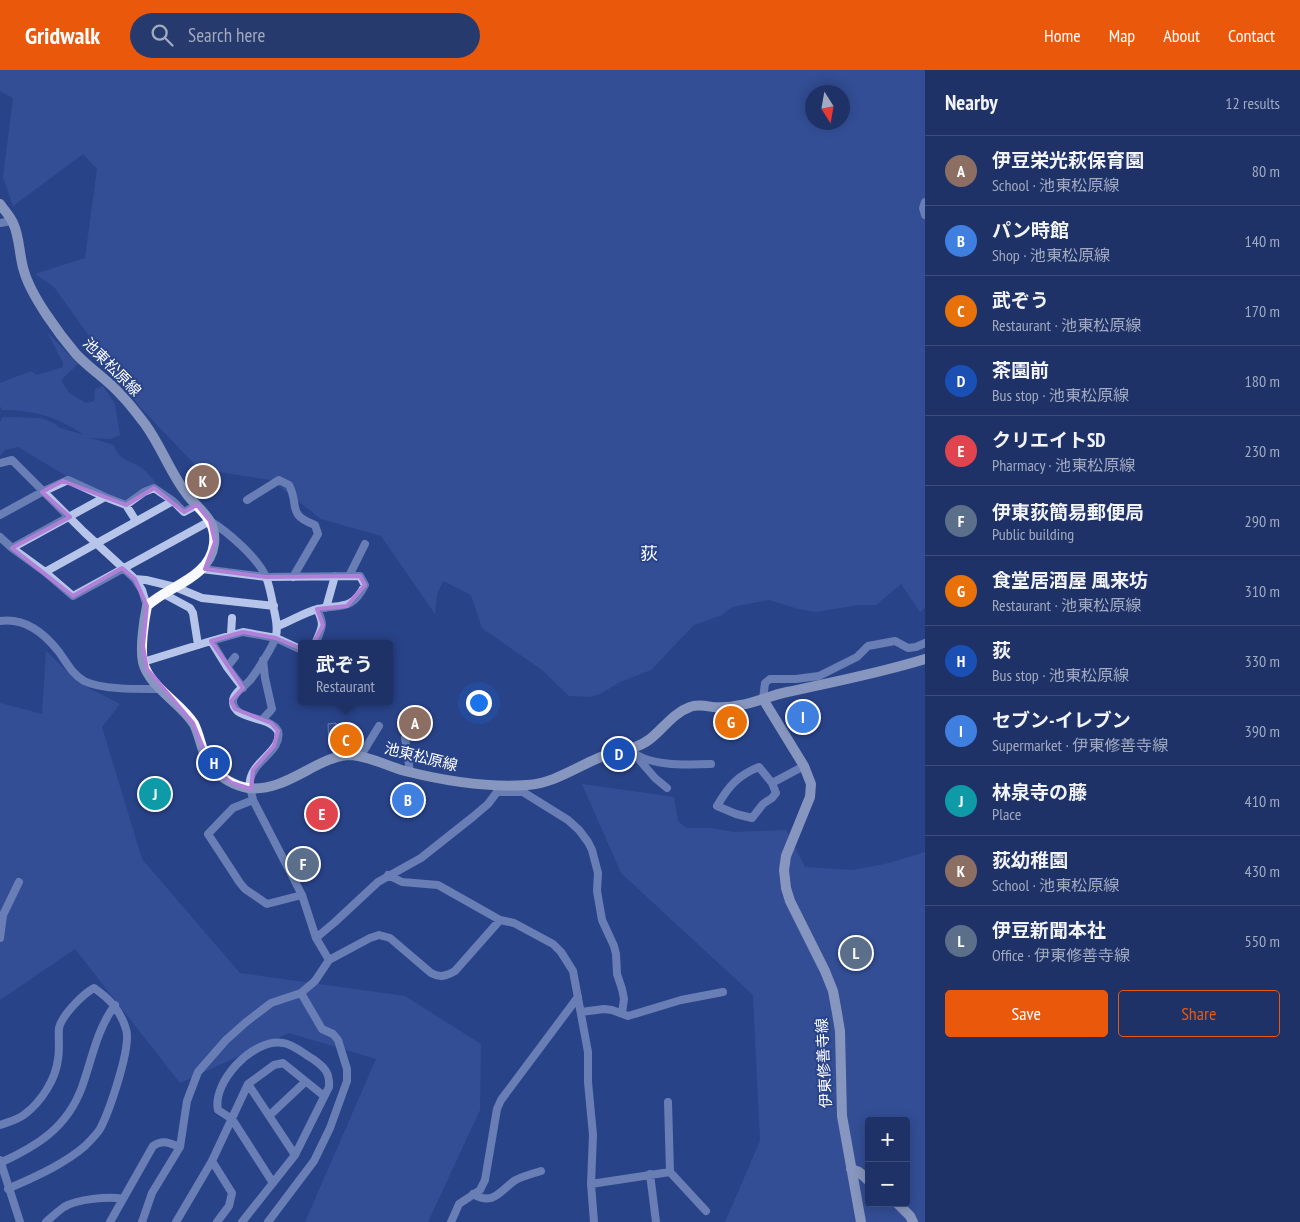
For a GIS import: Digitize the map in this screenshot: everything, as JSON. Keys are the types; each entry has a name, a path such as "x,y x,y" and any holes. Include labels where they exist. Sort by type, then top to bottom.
{"main road":[{"name":"池東松原線","path":"0,204 12,221 26,276 48,318 88,366 121,394 146,426 185,492 210,521 215,542 210,558 202,569 147,606"},
{"path":"147,606 144,616 143,662 150,676 193,723 204,752 219,775 250,789"},
{"path":"763,699 925,659"},
{"name":"池東松原線","path":"250,789 283,782 330,760 347,755 360,756 410,772 469,784 497,786 542,783 556,779 600,758 632,752 650,740 678,714 690,706 725,707 763,699"},
{"name":"伊東修善寺線","path":"763,699 804,766 811,784 810,796 786,856 784,870 786,888 825,971 832,991 840,1031 842,1116 861,1222"},
{"path":"851,1169 859,1172 865,1177"},
{"path":"902,1207 913,1222"}],"street":[{"path":"925,202 923,208 925,215"},
{"path":"0,223 12,221"},
{"path":"0,463 12,460 42,492 135,579 142,590 147,606"},
{"path":"0,515 68,480 126,505 136,521"},
{"path":"247,500 279,480 289,485 294,494 296,514 302,520 315,525 318,534 294,576"},
{"path":"126,505 144,492 154,488 184,512 197,505"},
{"path":"12,548 105,497"},
{"path":"45,572 173,502"},
{"path":"0,537 73,596 210,521 242,547 261,568 266,577 274,606 278,626 276,638 251,680 233,698 233,703 236,709 245,716 262,720 276,727 279,734 274,746 253,770 250,778 250,789 302,895 316,938 329,960"},
{"path":"349,576 365,544"},
{"path":"202,569 266,577 360,576 365,585 361,594 347,606 317,609 278,626"},
{"path":"326,608 335,576"},
{"path":"135,579 175,587 202,598 274,606"},
{"path":"164,594 190,608 193,613 198,645"},
{"path":"317,609 323,621 318,640"},
{"path":"231,634 232,618"},
{"path":"0,621 12,620 29,626 42,634 59,652 72,672 95,686 161,689"},
{"path":"143,662 211,640 243,632 276,638 298,648"},
{"path":"211,640 242,688"},
{"path":"763,699 765,683 770,679 796,679 818,676 857,657 868,646 895,641 908,648 925,643"},
{"path":"228,667 235,657"},
{"path":"262,720 272,709 263,660"},
{"path":"360,756 379,726"},
{"path":"405,738 410,772"},
{"path":"632,752 654,762 712,764"},
{"path":"632,752 667,788"},
{"path":"772,782 804,766"},
{"path":"759,767 772,782 776,793 752,818 717,806 736,780 744,773 759,767"},
{"path":"316,938 378,882 421,858 474,816 488,804 497,792 497,786"},
{"path":"497,786 501,792 524,792 552,809 579,830 588,842 598,873 597,891 602,920 616,954 617,974 624,999 622,1013"},
{"path":"254,800 233,808 208,834 245,889 267,904 302,895"},
{"path":"388,875 402,882 438,885 500,920 514,923 542,937 561,952 573,971 588,1052 588,1082 594,1135 591,1184 594,1222"},
{"path":"0,938 3,915 19,882"},
{"path":"142,1222 152,1193 180,1147 187,1101 198,1072 226,1040 271,1003 301,994 315,981 329,960 370,938 379,935 390,938 431,973 438,976 447,975 455,972 500,920"},
{"path":"0,1125 25,1114 46,1090 58,1062 59,1027 86,993 94,988 115,1005 127,1031 127,1047 111,1102 100,1130 85,1146 54,1166 8,1189"},
{"path":"581,1012 604,1009 628,1016 680,1000 724,992"},
{"path":"268,1222 314,1161 330,1128 347,1081 347,1069 338,1040 333,1034 322,1029 301,994"},
{"path":"451,1222 459,1204 480,1190 485,1180 497,1109 501,1100 578,997"},
{"path":"20,1222 0,1162 36,1145 62,1122 72,1108 81,1089 97,1040 106,1018 115,1005"},
{"path":"242,1222 273,1183 295,1155 329,1086 330,1078 327,1069 291,1045 282,1042 270,1043 255,1050 240,1061 230,1070 216,1101 218,1110 232,1119 273,1183"},
{"path":"176,1222 212,1161 248,1084 274,1065 283,1063 324,1096"},
{"path":"270,1115 305,1082"},
{"path":"248,1084 295,1155"},
{"path":"668,1102 670,1172 706,1211"},
{"path":"110,1222 152,1146 166,1141 180,1147"},
{"path":"212,1161 232,1193 229,1206 218,1222"},
{"path":"473,1194 483,1200 489,1199 515,1181 540,1171"},
{"path":"591,1184 670,1172"},
{"path":"650,1174 656,1222"},
{"path":"46,1222 74,1203 115,1197 123,1199"}],"highlighted area":[{"path":"63,481 126,505 154,488 184,512 197,505 210,521 215,542 205,569 266,577 360,576 365,585 347,606 317,609 323,625 309,652 276,638 243,632 211,641 243,688 231,701 235,709 271,723 278,731 274,746 253,770 251,789 232,783 211,767 193,723 147,669 143,646 147,606 135,579 122,568 73,596 12,548 70,517 42,492"}],"shaded area":[{"path":"0,70 925,70 925,608 920,612 901,584 876,605 858,605 816,612 798,609 769,600 732,607 722,615 694,625 651,670 620,682 602,693 591,697 569,696 542,670 482,628 471,595 443,581 437,594 435,614 381,536 321,519 271,480 199,469 139,406 54,287 35,274 85,258 97,169 83,154 13,206 3,177 13,98 0,91"},
{"path":"47,332 78,364 61,380 69,393 86,403 94,401 95,389 103,386 115,404 120,435 111,439 90,438 114,445 121,457 142,468 156,483 129,501 73,480 18,447 5,450 0,456 0,422 3,417 41,418 54,423 60,428 84,435 55,419 25,411 2,410 0,406 0,383 31,371 37,375 63,367 63,363"},
{"path":"46,651 79,683 120,704 102,727 142,859 240,973 405,996 481,1044 480,1110 428,1222 305,1222 376,1059 289,1033 180,1083 75,949 0,1000 0,703 42,714"},
{"path":"336,723 338,744 329,744 328,724"},
{"path":"582,784 674,797 678,821 686,828 709,828 735,832 786,830 805,867 853,870 889,863 925,852 925,1222 725,1222 760,1141 753,995 621,873"}],"place":[{"name":"荻幼稚園","path":"203,481"},
{"name":"セブン-イレブン","path":"803,717"},
{"name":"食堂居酒屋 風来坊","path":"731,722"},
{"name":"伊豆栄光萩保育園","path":"415,723"},
{"name":"武ぞう","path":"346,740"},
{"name":"茶園前","path":"619,754"},
{"name":"荻","path":"214,763"},
{"name":"林泉寺の藤","path":"155,794"},
{"name":"パン時館","path":"408,800"},
{"name":"クリエイトSD","path":"322,814"},
{"name":"伊東荻簡易郵便局","path":"303,864"},
{"name":"伊豆新聞本社","path":"856,953"}],"district":[{"name":"荻","path":"649,554"}]}
